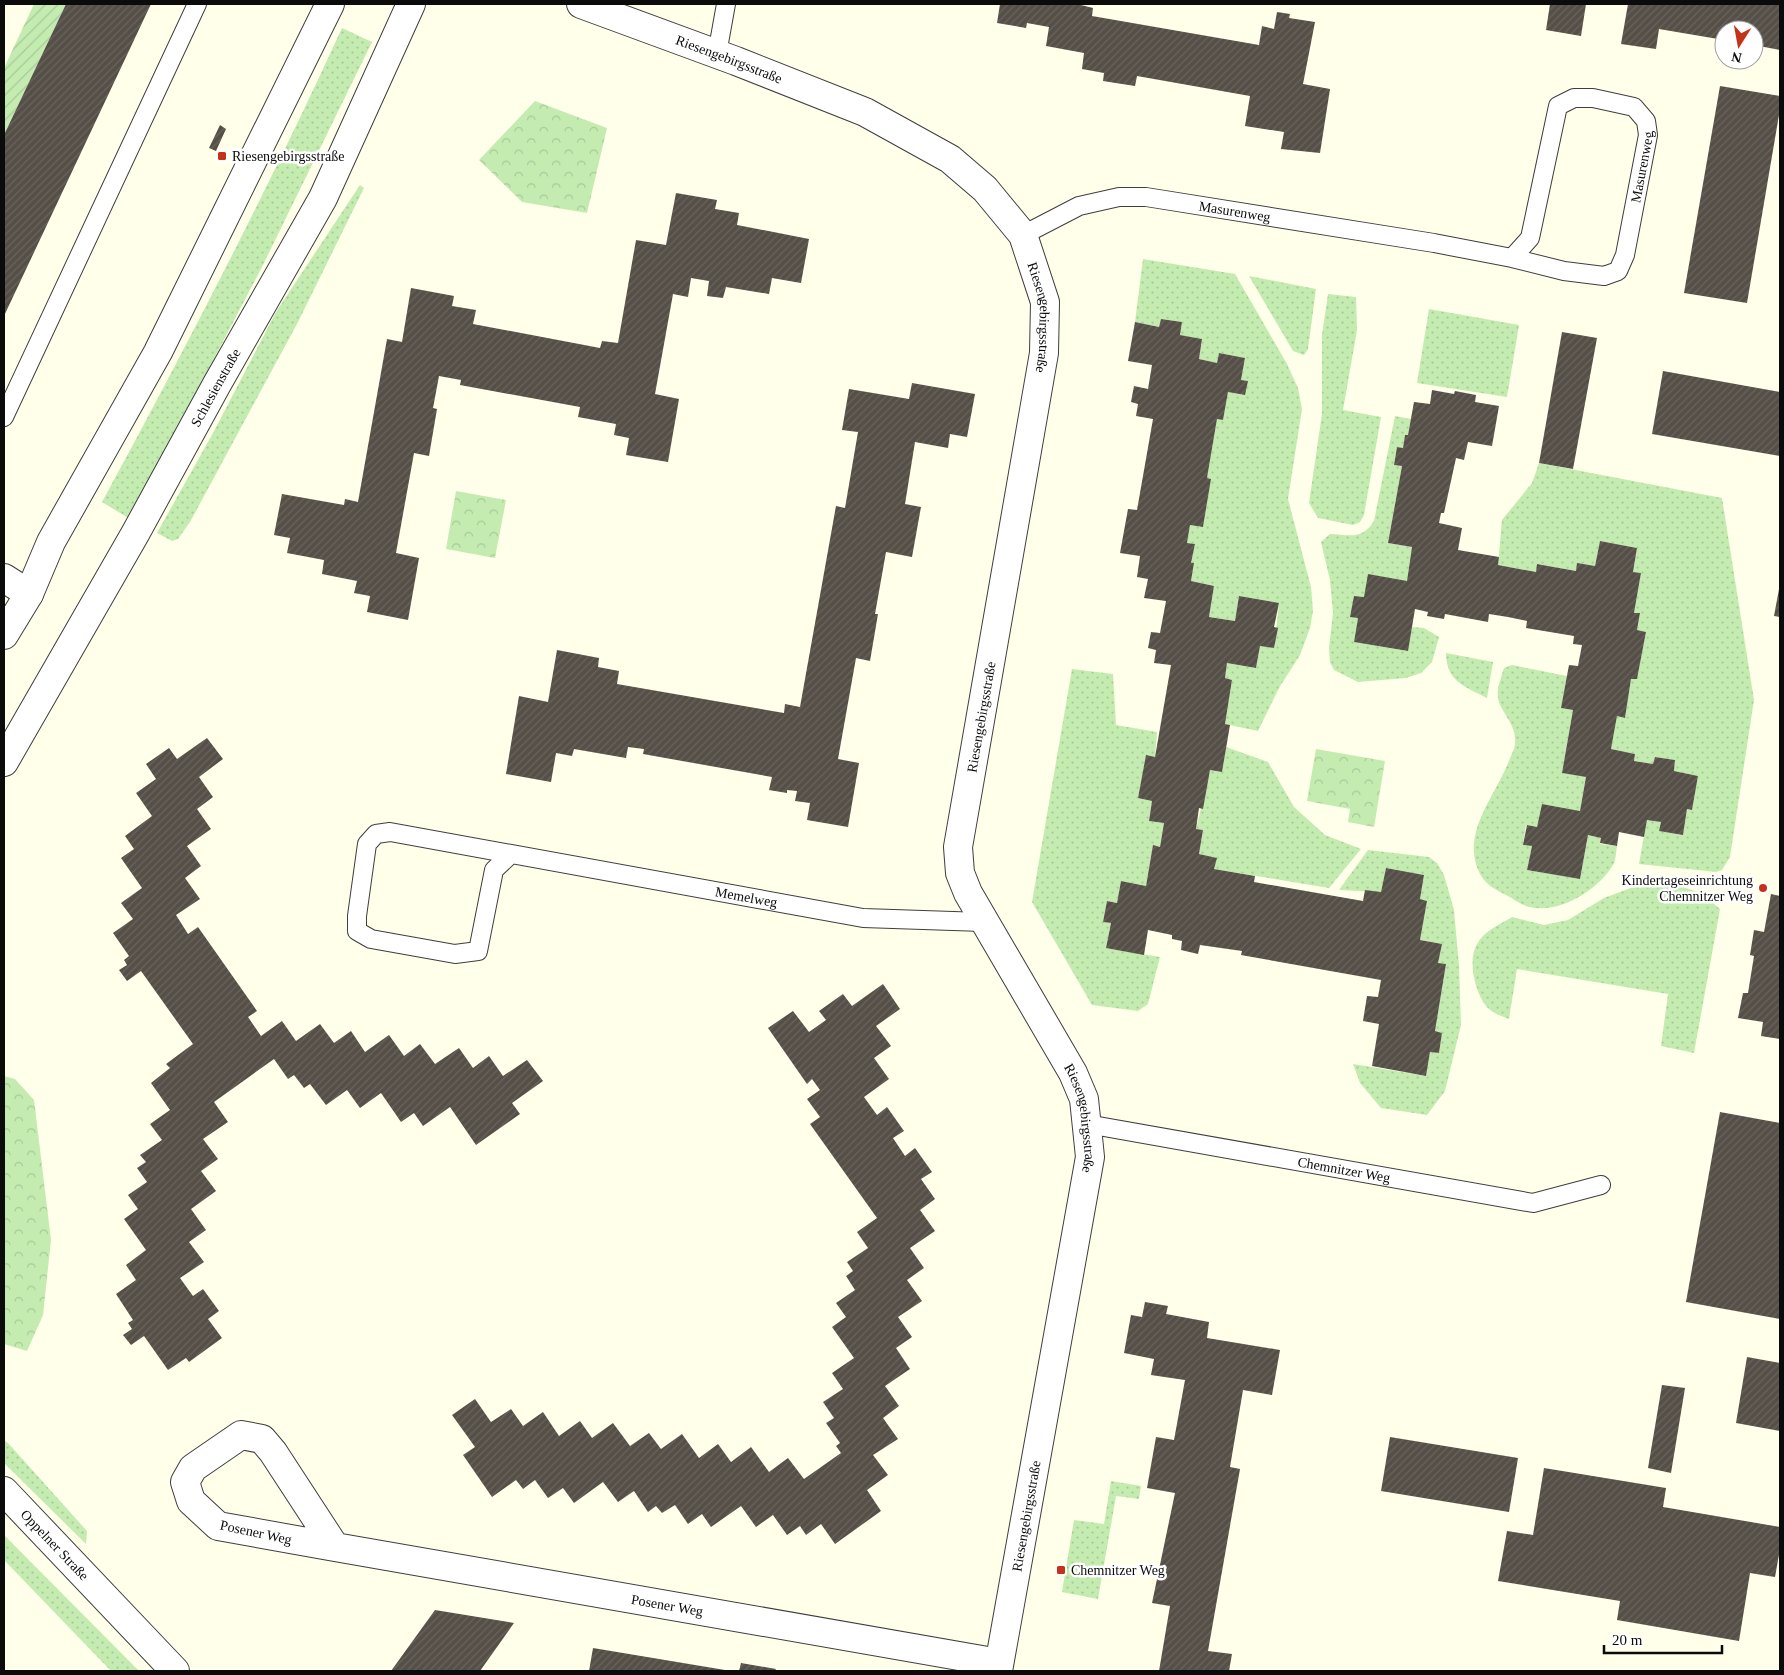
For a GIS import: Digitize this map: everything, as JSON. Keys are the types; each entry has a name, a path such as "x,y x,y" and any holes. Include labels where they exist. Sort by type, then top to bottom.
{"street":[{"path":"4,635 28,594 51,542 158,352 330,4"},
{"name":"Schlesienstraße","path":"4,762 135,534 322,198 411,4"},
{"name":"Riesengebirgsstraße","path":"581,4 718,54 865,112 950,159 985,189 1023,235 1045,302 1044,353 958,847 960,873 983,922 1073,1073 1084,1099 1090,1157 998,1667"},
{"path":"4,578 28,594"},
{"name":"Posener Weg","path":"335,1547 273,1452 262,1439 241,1435 193,1468 185,1482 191,1501 218,1526 998,1667"},
{"name":"Oppelner Straße","path":"4,1492 105,1600 175,1671"},
{"name":"Oppelner Straße","path":"4,1511 105,1600"}],"lane":[{"path":"4,417 197,4"},
{"path":"718,54 726,4"},
{"name":"Masurenweg","path":"1023,235 1079,206 1119,198 1146,197 1512,258 1564,271 1604,276 1618,271 1625,256 1648,134 1646,121 1634,107 1584,98 1574,98 1558,106 1530,238 1512,258"},
{"name":"Memelweg","path":"511,854 494,870 478,951 455,954 371,939 357,931 356,916 367,844 376,834 390,832 511,854 863,918 983,922"},
{"name":"Chemnitzer Weg","path":"1087,1124 1533,1203 1601,1185"}],"green space":[{"path":"34,4 66,4 4,135 4,68"},
{"path":"342,28 372,42 262,267 130,519 102,502 226,267"},
{"path":"535,101 607,128 587,213 522,202 479,160"},
{"path":"360,185 364,188 298,322 190,522 178,539 172,541 157,533 213,433 276,312"},
{"path":"1143,259 1235,274 1287,364 1298,388 1302,409 1288,499 1311,587 1313,611 1310,628 1300,655 1279,688 1258,731 1225,724 1232,680 1225,678 1227,663 1256,668 1260,646 1274,648 1279,604 1239,597 1235,621 1209,617 1214,586 1191,581 1194,564 1191,563 1195,544 1187,543 1190,525 1203,527 1211,479 1207,478 1217,419 1223,420 1228,392 1244,395 1247,381 1241,380 1245,358 1219,353 1217,363 1199,359 1202,339 1180,335 1182,322 1161,319 1159,327 1135,322"},
{"path":"1249,276 1316,289 1308,349 1304,355 1293,351"},
{"path":"1328,294 1356,297 1357,330 1343,410 1381,417 1364,515 1360,522 1353,525 1318,518 1309,503 1322,414 1322,335"},
{"path":"1429,309 1519,325 1507,397 1417,383"},
{"path":"1395,416 1411,419 1408,435 1405,435 1403,448 1397,447 1394,465 1402,466 1388,543 1412,547 1407,581 1364,597 1354,596 1351,616 1358,618 1354,642 1407,651 1412,627 1424,628 1439,637 1432,662 1421,673 1406,678 1358,682 1334,670 1330,662 1329,648 1333,613 1330,580 1321,542 1330,534 1360,534 1374,521"},
{"path":"1539,463 1722,498 1754,700 1730,857 1722,870 1716,872 1639,864 1647,819 1661,822 1660,831 1683,835 1687,809 1692,810 1698,776 1674,771 1675,760 1655,757 1653,764 1634,761 1635,754 1611,749 1617,716 1625,718 1631,679 1637,679 1646,632 1637,630 1640,614 1634,613 1641,573 1633,572 1637,548 1600,541 1595,566 1578,564 1576,571 1538,564 1536,572 1498,565 1502,520 1532,483"},
{"path":"456,491 506,500 495,558 446,549"},
{"path":"1446,653 1493,662 1487,698 1464,686 1453,677 1449,670"},
{"path":"1512,665 1567,676 1561,708 1573,710 1562,773 1586,777 1580,811 1542,804 1537,827 1526,825 1523,845 1532,846 1527,870 1580,879 1588,835 1601,838 1600,844 1617,846 1613,865 1598,883 1577,898 1554,907 1527,906 1495,889 1482,878 1475,859 1474,844 1482,814 1515,746 1514,732 1498,698 1499,685 1504,668"},
{"path":"1072,669 1113,674 1116,725 1157,732 1155,757 1146,756 1138,798 1152,801 1149,821 1164,823 1160,847 1153,846 1146,886 1121,881 1117,903 1107,901 1103,922 1111,923 1106,948 1160,957 1148,1004 1138,1011 1092,1005 1032,902"},
{"path":"1226,747 1268,762 1294,807 1325,835 1361,849 1329,888 1214,869 1216,858 1199,854 1203,830 1196,829 1210,770 1222,772"},
{"path":"1316,749 1385,761 1374,827 1348,822 1350,809 1307,801"},
{"path":"1368,850 1429,857 1437,863 1444,875 1454,910 1459,966 1461,1025 1445,1091 1427,1115 1381,1108 1360,1083 1353,1064 1426,1076 1430,1052 1439,1053 1442,1033 1435,1031 1446,964 1438,963 1441,944 1420,940 1427,901 1420,899 1424,875 1386,868 1381,892 1339,890"},
{"path":"1676,885 1701,893 1720,909 1694,1053 1661,1046 1668,994 1517,969 1509,1019 1491,1011 1482,1000 1476,985 1473,968 1476,946 1487,932 1512,917 1544,925 1568,920 1604,898 1636,886"},
{"path":"4,1076 15,1079 34,1100 51,1240 43,1315 27,1351 4,1344"},
{"path":"4,1440 87,1531 86,1544 4,1463"},
{"path":"1111,1481 1141,1486 1139,1499 1116,1496 1098,1599 1062,1592 1074,1520 1104,1524"},
{"path":"4,1535 139,1671 111,1671 4,1560"}],"building":[{"path":"66,4 151,4 4,316 4,135"},
{"path":"1000,4 1077,4 1093,8 1092,16 1259,45 1262,26 1274,29 1277,12 1290,14 1289,18 1315,22 1303,84 1330,89 1320,153 1281,149 1284,132 1245,126 1250,96 1137,76 1135,86 1103,81 1104,73 1082,69 1084,53 1046,46 1049,27 1027,23 1026,28 997,23"},
{"path":"1550,4 1586,4 1581,36 1546,30"},
{"path":"1628,4 1780,4 1780,50 1764,47 1764,20 1714,20 1714,38 1659,29 1656,49 1621,44"},
{"path":"1720,86 1780,96 1780,109 1747,303 1684,293"},
{"path":"220,125 226,129 216,151 209,148"},
{"path":"676,193 717,200 715,209 739,213 737,225 809,239 801,283 772,278 769,294 726,287 723,298 707,296 709,281 691,278 688,297 673,294 655,394 679,399 668,462 626,455 629,438 614,435 616,424 578,417 580,407 460,385 461,380 439,376 433,408 437,409 429,456 414,453 396,553 419,558 408,620 367,612 370,596 354,593 357,581 322,574 324,560 287,553 290,538 274,535 282,494 344,505 345,499 358,502 387,339 402,342 411,288 454,296 452,306 476,310 473,324 600,348 602,341 618,343 636,240 666,245"},
{"path":"1161,319 1182,322 1180,335 1202,339 1199,359 1217,363 1219,353 1245,358 1241,380 1248,381 1245,395 1228,392 1223,420 1217,419 1207,478 1211,479 1203,527 1190,525 1187,543 1195,544 1191,563 1194,563 1191,581 1214,586 1209,617 1235,621 1239,596 1279,603 1274,627 1278,628 1274,648 1260,646 1256,668 1227,663 1225,678 1232,680 1225,724 1230,725 1222,772 1210,770 1203,809 1199,808 1196,829 1203,830 1199,854 1217,858 1214,869 1255,876 1254,882 1363,901 1365,890 1381,892 1386,868 1424,875 1420,899 1427,901 1420,940 1442,944 1438,963 1446,964 1435,1031 1442,1033 1439,1053 1430,1052 1426,1076 1372,1066 1379,1024 1363,1021 1367,996 1378,997 1381,980 1241,955 1242,951 1200,945 1198,954 1181,950 1182,941 1172,939 1172,935 1148,930 1144,955 1106,948 1111,923 1103,922 1107,901 1117,903 1121,881 1146,886 1153,845 1160,847 1164,823 1149,821 1152,801 1138,798 1146,755 1155,757 1171,665 1154,663 1156,650 1148,648 1151,632 1160,633 1166,601 1144,598 1148,579 1137,577 1140,556 1120,553 1128,509 1137,510 1153,419 1136,416 1138,404 1131,402 1134,386 1148,389 1152,365 1128,361 1135,322 1159,327"},
{"path":"1562,332 1597,338 1573,469 1539,463"},
{"path":"1663,371 1780,392 1780,456 1652,434"},
{"path":"912,383 975,394 967,437 950,434 948,448 915,442 905,504 921,507 912,557 886,552 875,614 878,614 870,661 856,658 838,759 859,763 848,827 807,820 810,803 795,801 797,791 787,790 787,793 769,790 772,777 643,754 644,749 628,747 626,758 574,749 572,756 556,753 551,782 506,774 519,696 548,702 557,650 599,658 598,667 619,671 617,684 784,713 785,704 800,707 836,506 845,508 858,432 842,430 849,389 909,399"},
{"path":"1432,390 1454,394 1455,391 1476,395 1475,402 1499,406 1492,446 1468,442 1464,460 1456,458 1444,513 1441,513 1439,523 1462,528 1458,550 1499,557 1498,565 1536,572 1537,564 1576,571 1577,563 1595,566 1600,541 1637,548 1633,572 1641,573 1634,613 1640,613 1637,630 1646,632 1637,679 1631,679 1625,718 1617,716 1611,749 1635,754 1634,761 1653,764 1655,757 1675,760 1674,771 1698,776 1692,810 1687,809 1683,835 1659,831 1661,822 1647,820 1644,837 1619,832 1617,846 1600,843 1601,838 1588,835 1580,879 1527,870 1532,846 1523,845 1527,825 1537,827 1542,804 1580,811 1586,777 1562,773 1573,710 1561,708 1569,665 1578,666 1582,645 1573,644 1574,636 1526,628 1527,621 1508,617 1489,614 1488,622 1445,614 1444,619 1427,616 1428,612 1415,609 1408,651 1354,642 1358,618 1350,617 1354,596 1364,597 1368,574 1407,581 1412,547 1388,543 1402,466 1394,465 1397,447 1403,448 1405,435 1408,435 1414,402 1430,404"},
{"path":"1780,589 1780,617 1774,616"},
{"path":"207,738 223,759 199,777 213,797 197,809 211,829 187,846 201,866 185,878 200,899 176,915 188,934 198,927 257,1011 248,1017 261,1036 282,1021 296,1041 320,1024 334,1043 351,1031 365,1052 389,1035 404,1056 420,1044 435,1064 459,1048 473,1068 489,1056 503,1076 527,1060 543,1081 512,1103 520,1114 476,1145 450,1107 423,1126 414,1113 401,1122 381,1093 360,1108 347,1090 326,1105 310,1084 304,1088 294,1075 288,1079 274,1059 214,1102 228,1122 203,1139 218,1159 201,1171 216,1191 191,1209 206,1230 189,1242 204,1262 180,1278 193,1296 203,1289 219,1311 208,1319 222,1338 189,1362 186,1358 168,1370 144,1336 131,1345 123,1335 132,1329 128,1323 133,1320 116,1294 136,1280 126,1265 146,1250 124,1219 138,1209 128,1195 147,1182 137,1168 146,1162 140,1155 162,1140 150,1124 170,1110 151,1083 170,1068 166,1064 193,1044 141,971 127,981 119,970 127,965 124,960 129,956 113,933 133,919 121,903 142,888 121,858 134,849 125,836 152,816 136,793 156,779 146,764 169,748 177,759"},
{"path":"1771,894 1780,896 1780,1039 1761,1036 1763,1022 1738,1018 1743,993 1748,993 1754,956 1750,955 1754,930 1764,932"},
{"path":"883,984 900,1009 876,1026 891,1046 874,1058 889,1079 864,1097 877,1115 887,1107 904,1131 893,1138 905,1156 915,1148 932,1172 921,1179 935,1199 920,1210 935,1231 910,1248 924,1268 907,1280 922,1301 898,1317 912,1337 896,1348 910,1369 885,1386 899,1406 883,1418 898,1439 873,1455 888,1475 867,1490 881,1511 835,1544 821,1524 806,1535 800,1526 787,1535 773,1515 756,1527 741,1506 711,1527 702,1514 688,1524 675,1505 662,1513 656,1506 648,1512 634,1491 618,1502 603,1482 574,1503 563,1488 548,1498 535,1480 523,1489 516,1480 492,1497 463,1455 475,1447 452,1415 475,1399 491,1422 511,1409 523,1426 543,1412 559,1436 580,1421 592,1438 613,1423 630,1446 649,1433 661,1449 682,1434 699,1458 718,1444 731,1462 751,1447 769,1472 788,1458 804,1479 841,1453 836,1446 840,1443 826,1423 834,1418 823,1402 843,1389 832,1373 854,1358 832,1327 846,1317 836,1303 855,1290 846,1276 853,1271 847,1262 868,1248 857,1232 877,1218 810,1124 820,1117 807,1099 820,1090 812,1079 807,1084 768,1028 793,1011 809,1032 826,1020 819,1011 843,994 852,1006"},
{"path":"1720,1112 1780,1123 1780,1319 1686,1302"},
{"path":"1145,1302 1168,1306 1166,1314 1209,1322 1207,1338 1280,1350 1272,1395 1243,1390 1230,1467 1240,1469 1208,1651 1232,1654 1229,1671 1159,1671 1170,1606 1152,1603 1175,1493 1147,1488 1156,1437 1174,1440 1185,1380 1151,1375 1154,1359 1124,1353 1131,1315 1142,1317"},
{"path":"1747,1357 1780,1363 1780,1431 1736,1423"},
{"path":"1662,1385 1685,1388 1671,1473 1648,1468"},
{"path":"1390,1437 1518,1458 1509,1512 1381,1491"},
{"path":"1544,1468 1666,1488 1663,1507 1780,1527 1780,1549 1775,1577 1750,1573 1739,1641 1617,1620 1620,1601 1498,1581 1507,1531 1533,1535"},
{"path":"435,1610 514,1623 480,1671 391,1671"},
{"path":"593,1648 725,1670 589,1671"},
{"path":"741,1663 776,1669 775,1671 739,1671"}],"place":[{"name":"Riesengebirgsstraße","path":"222,156"},
{"name":"Kindertageseinrichtung Chemnitzer Weg","path":"1763,888"},
{"name":"Chemnitzer Weg","path":"1061,1570"}]}
